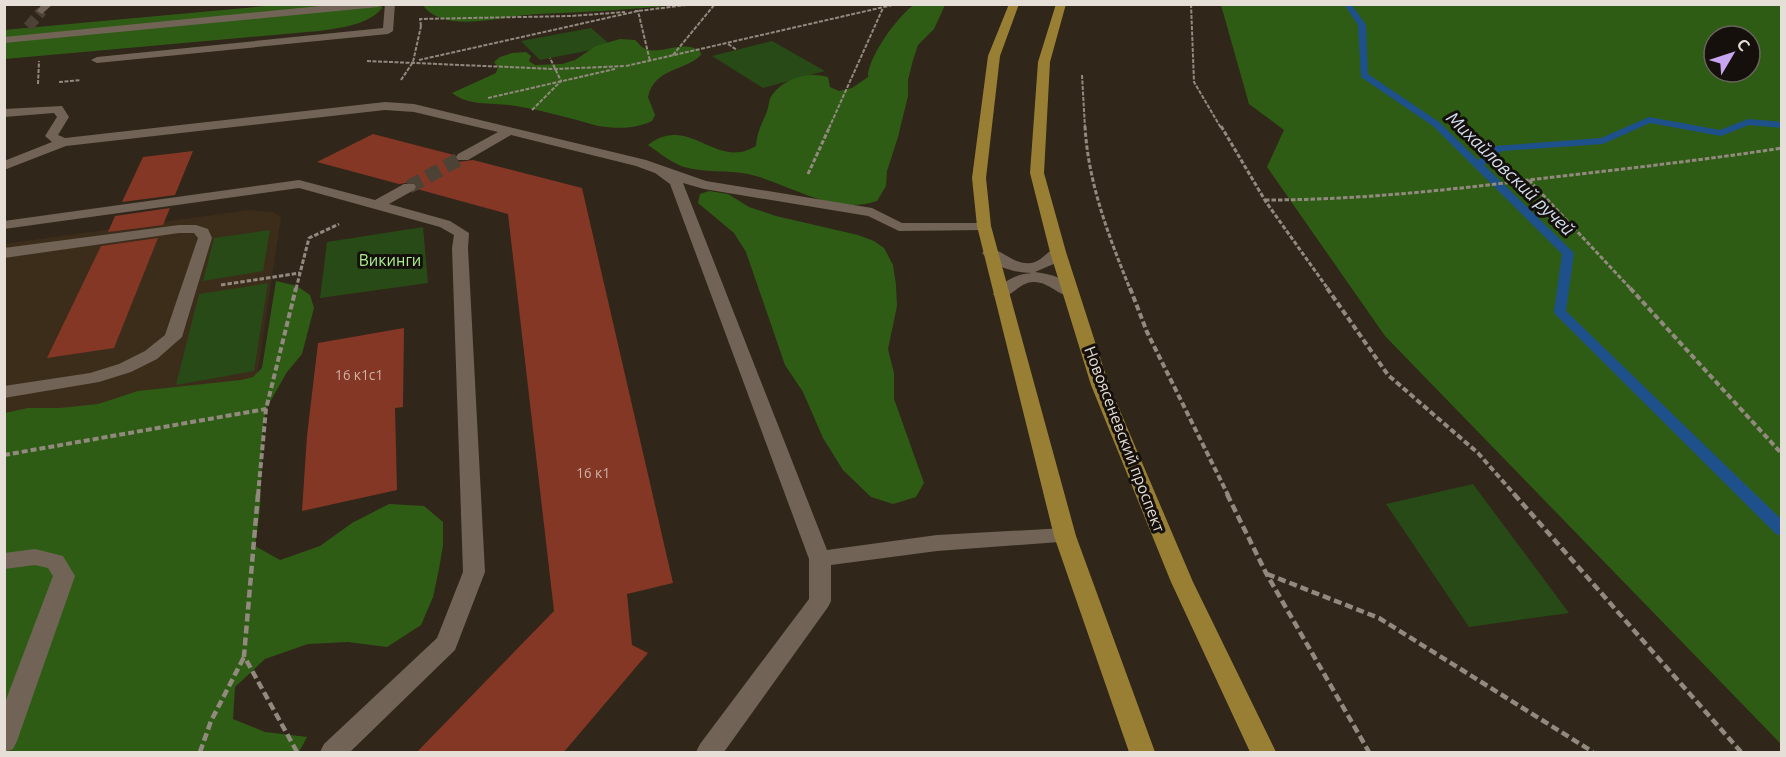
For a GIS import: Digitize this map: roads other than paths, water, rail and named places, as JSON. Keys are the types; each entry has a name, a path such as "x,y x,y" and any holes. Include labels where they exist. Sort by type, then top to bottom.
{"main road":[{"path":"1014,4 994,56 980,178 984,226 1065,536 1142,753"},
{"name":"Новоясеневский проспект","path":"1060,4 1044,62 1037,173 1058,252 1100,385 1177,571 1263,753"}],"street":[{"path":"4,40 378,4"},
{"path":"97,60 388,31 390,4"},
{"path":"18,38 28,27"},
{"path":"4,166 63,142 386,106 414,108 641,163 704,185 872,212 899,227 984,226"},
{"path":"4,113 58,110 63,117 51,136 63,142"},
{"path":"462,157 510,131"},
{"path":"660,170 676,182 820,559 820,601 709,753"},
{"path":"4,225 299,184 445,224 462,233 460,248 474,572 447,643 333,753"},
{"path":"377,205 409,187"},
{"path":"39,248 56,218"},
{"path":"4,253 180,228 196,229 203,232 205,238 172,337 150,355 125,368 93,378 4,392"},
{"path":"990,253 1009,265 1031,269 1048,263 1058,252"},
{"path":"1001,294 1013,282 1031,277 1053,280 1064,285 1071,293"},
{"path":"820,559 937,543 1065,536"},
{"path":"4,561 35,557 55,562 64,576 4,741"}],"waterway":[{"name":"Михайловский ручей","path":"1347,4 1362,25 1364,75 1436,124 1568,253 1560,312 1782,530"},
{"path":"1478,165 1499,148 1603,141 1649,120 1721,133 1748,122 1782,125"}],"tunnel":[{"path":"28,27 42,11"},
{"path":"409,187 463,157"}],"park label":[{"name":"Викинги","path":"390,260"}]}
